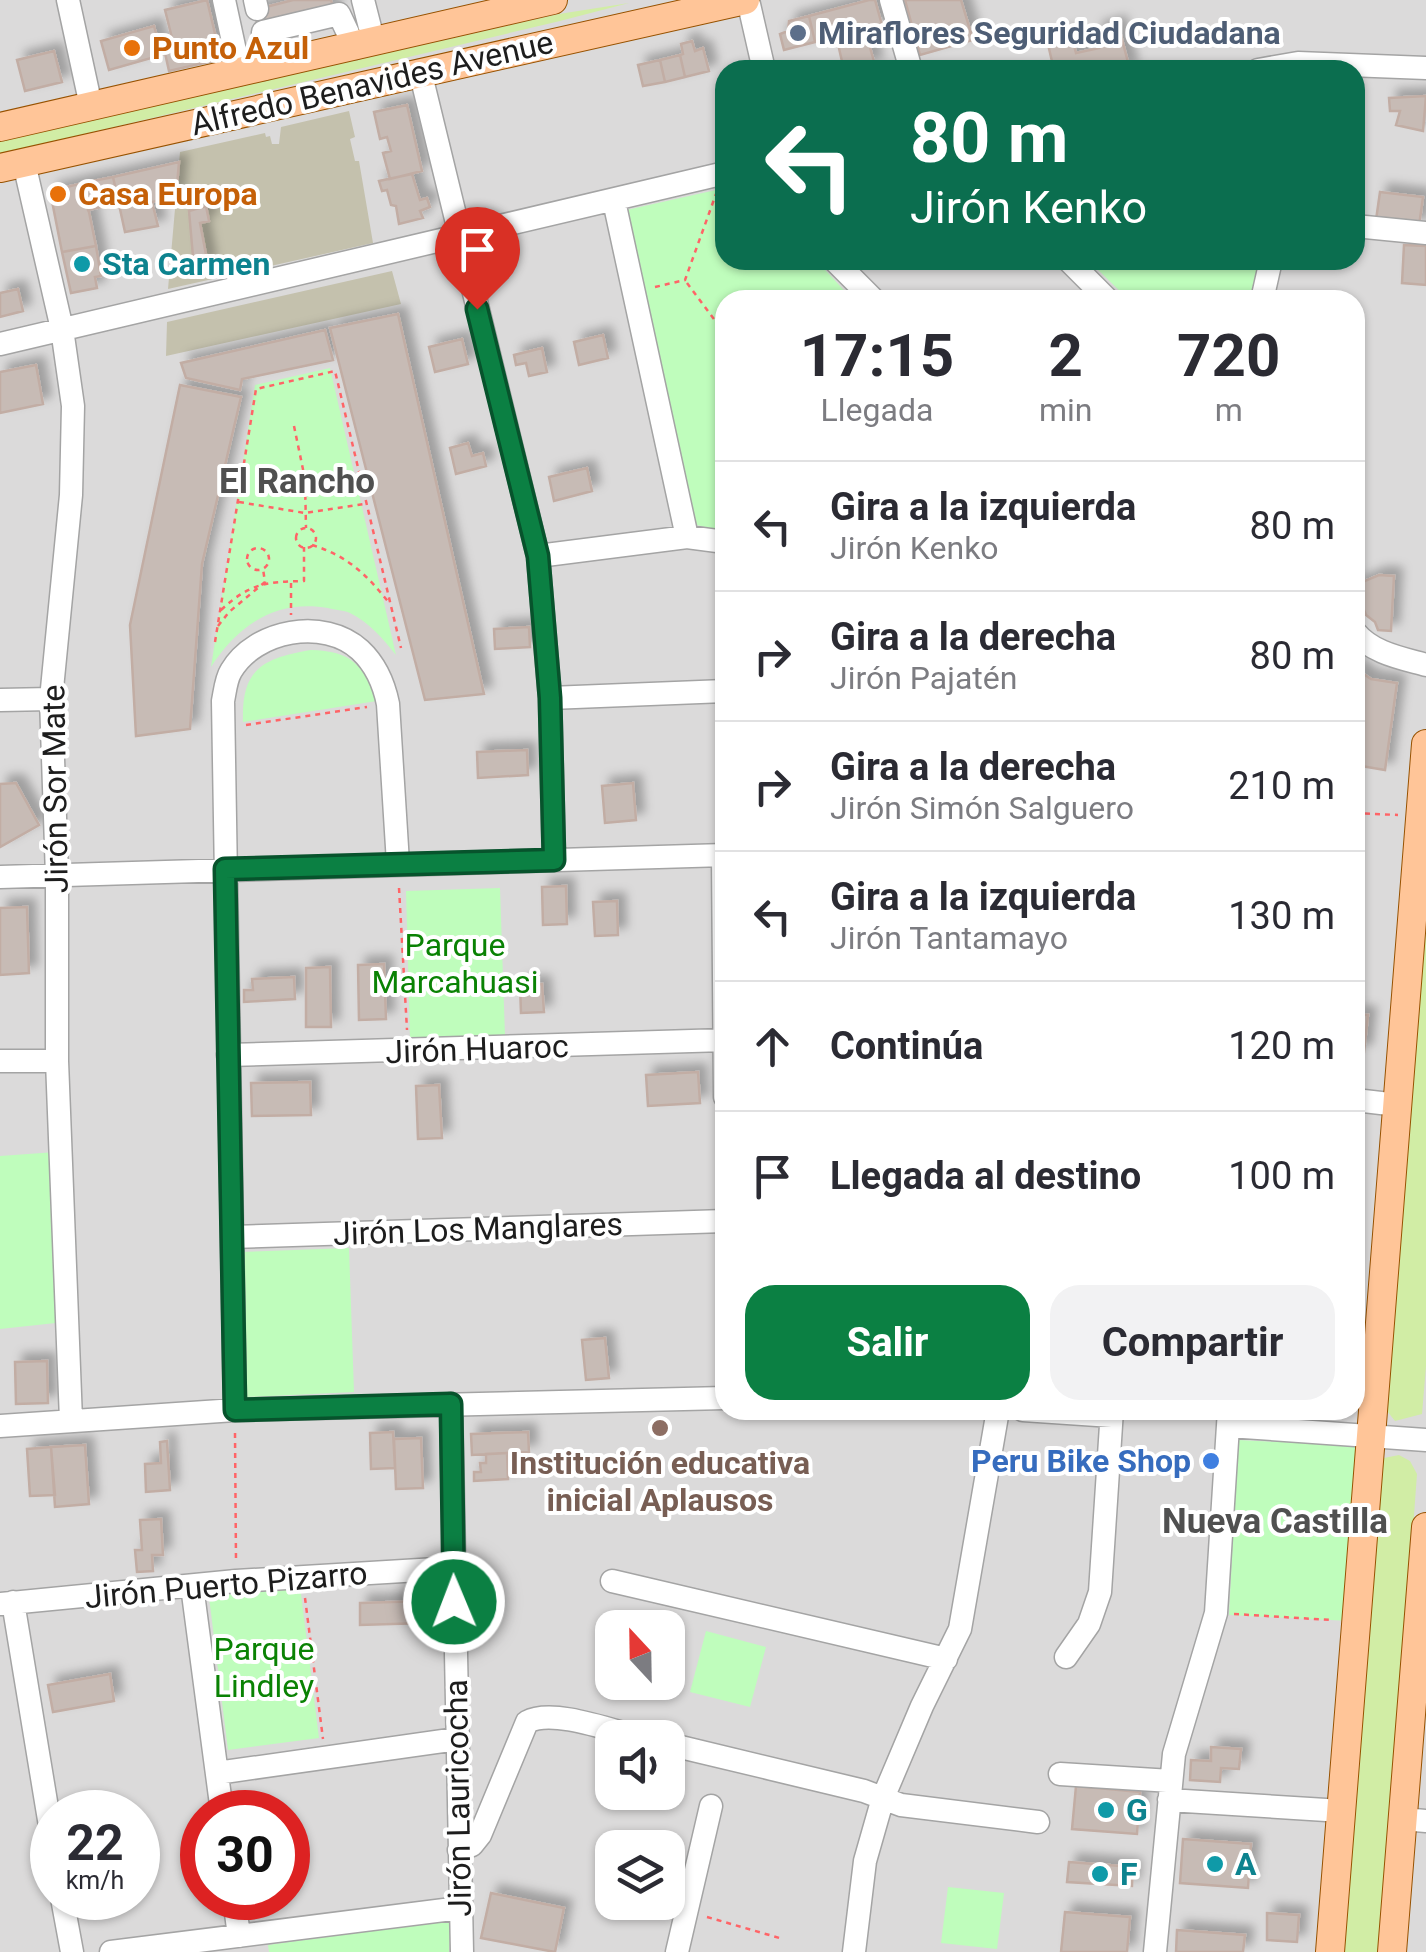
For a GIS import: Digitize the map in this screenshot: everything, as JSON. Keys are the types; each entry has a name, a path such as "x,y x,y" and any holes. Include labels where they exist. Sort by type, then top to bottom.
{"main road":[{"name":"Alfredo Benavides Avenue","path":"0,127 553,0"},
{"name":"Alfredo Benavides Avenue","path":"12,166 746,0"},
{"path":"1330,1952 1426,744"},
{"path":"1392,1952 1414,1820 1426,1527"}],"street":[{"path":"68,0 91,106"},
{"path":"224,0 233,44 252,72"},
{"path":"746,0 761,60"},
{"path":"891,0 909,60"},
{"path":"337,7 365,45"},
{"path":"233,44 259,17 365,7 365,45"},
{"path":"252,72 259,17"},
{"path":"1365,68 1426,68"},
{"path":"420,71 538,556 550,698 554,860"},
{"name":"Jirón Sor Mate","path":"12,166 62,330 73,406 71,496 51,699 57,876 57,1060 71,1420"},
{"path":"0,344 715,176"},
{"path":"614,201 686,538"},
{"path":"1365,227 1426,233"},
{"path":"844,270 864,290"},
{"path":"1078,270 1098,290"},
{"path":"538,556 686,538 715,541"},
{"path":"235,1410 222,729 229,673 244,654 267,639 315,631 338,636 370,660 384,686 388,704 398,863"},
{"path":"1365,643 1426,665"},
{"path":"550,698 715,691"},
{"path":"0,700 51,699"},
{"path":"0,877 715,855"},
{"name":"Jirón Huaroc","path":"228,1055 715,1040"},
{"path":"0,1060 57,1060"},
{"path":"1365,1101 1398,1105"},
{"name":"Jirón Los Manglares","path":"232,1238 715,1221"},
{"path":"0,1426 235,1410 715,1398"},
{"name":"Jirón Lauricocha","path":"451,1404 462,1952"},
{"path":"854,1952 865,1862 883,1798 960,1629 996,1420"},
{"path":"1066,1657 1089,1624 1100,1592 1112,1420"},
{"path":"1154,1952 1174,1754 1216,1613 1229,1420"},
{"path":"1246,1420 1426,1440"},
{"name":"Jirón Puerto Pizarro","path":"6,1603 236,1581 452,1568"},
{"path":"612,1581 946,1659"},
{"path":"192,1586 219,1790"},
{"path":"6,1603 43,1790"},
{"path":"459,1850 480,1835 527,1722 538,1716 554,1717 595,1727"},
{"path":"217,1772 457,1739"},
{"path":"685,1748 864,1790 901,1805 1038,1822"},
{"path":"1060,1774 1342,1810"},
{"path":"677,1952 712,1806"},
{"path":"111,1952 460,1908"},
{"path":"66,1920 72,1952"},
{"path":"237,1920 239,1936"}],"path":[{"path":"685,280 715,198"},
{"path":"634,292 685,280"},
{"path":"685,280 715,320"},
{"path":"214,642 256,389 335,371 401,648"},
{"path":"294,426 305,479 306,528"},
{"path":"238,502 306,514 366,504"},
{"path":"306,528 315,534 312,545"},
{"path":"220,611 236,596 265,582 304,581 304,547 296,537 306,528"},
{"path":"304,547 312,545 350,561 391,605"},
{"path":"264,569 250,567 248,556 252,550 263,549 268,554 265,582"},
{"path":"290,581 292,632"},
{"path":"217,628 265,582"},
{"path":"222,729 388,704"},
{"path":"1365,813 1422,816"},
{"path":"398,863 408,1051"},
{"path":"235,1410 236,1581"},
{"path":"302,1577 325,1756"},
{"path":"1216,1613 1358,1622"},
{"path":"687,1912 782,1938"}],"shaded area":[{"path":"0,0 1426,0 1426,1952 0,1952"},
{"path":"349,111 355,137 350,139 355,161 359,161 373,243 168,289 180,152 265,133 272,144 279,144 281,127"},
{"path":"392,271 401,304 166,356 167,322"}],"green space":[{"path":"629,3 0,154 0,141 559,14"},
{"path":"715,190 715,270 825,270 844,290 715,290 715,530 693,524 622,211"},
{"path":"1098,270 1258,270 1252,290 1119,290"},
{"path":"330,368 396,655 357,617 345,611 309,606 260,618 233,639 211,667 255,385"},
{"path":"311,650 336,653 354,662 367,678 377,701 243,722 246,690 258,669 280,657"},
{"path":"1426,847 1426,1366 1422,1414 1395,1421 1383,1406"},
{"name":"Parque Marcahuasi","path":"500,888 505,1036 410,1039 406,891"},
{"path":"56,1152 65,1322 0,1329 0,1156"},
{"path":"349,1248 354,1392 246,1397 240,1252"},
{"path":"1238,1440 1359,1446 1350,1621 1229,1615"},
{"path":"1399,1455 1410,1461 1417,1474 1382,1952 1337,1952 1377,1466 1384,1458"},
{"name":"Parque Lindley","path":"300,1586 319,1738 228,1750 209,1597"},
{"path":"706,1631 766,1647 750,1707 690,1692"},
{"path":"948,1887 1004,1893 997,1949 941,1943"},
{"path":"451,1920 449,1952 269,1952 268,1945"}],"building":[{"path":"207,0 221,59 169,71 163,44 173,42 165,10"},
{"path":"293,0 331,0 334,11 259,30 254,10"},
{"path":"875,0 882,25 815,42 809,16"},
{"path":"905,0 961,0 973,40 920,55"},
{"name":"Miraflores Seguridad Ciudadana","path":"809,16 815,42 784,50 780,34 788,31 789,21"},
{"path":"1118,24 1127,60 1052,60 1047,40 1071,34 1076,53 1099,48 1095,30"},
{"name":"Punto Azul","path":"154,26 162,55 109,70 101,41"},
{"path":"867,37 874,60 842,60 838,44 850,41 851,47 858,46 857,40"},
{"path":"692,41 695,51 703,48 709,71 685,77 681,44"},
{"path":"54,51 62,82 25,91 17,60"},
{"path":"680,55 685,77 665,82 660,60"},
{"path":"660,60 665,82 643,86 638,65"},
{"path":"1426,96 1423,131 1396,125 1400,111 1390,111 1389,98"},
{"path":"407,105 422,171 390,179 383,153 391,151 387,137 380,139 374,112"},
{"path":"179,162 176,197 152,202 158,226 125,232 113,177"},
{"path":"412,174 420,200 427,198 430,207 420,211 423,218 399,224 396,206 391,205 387,190 382,191 379,181"},
{"path":"113,177 119,203 88,210 83,183"},
{"path":"83,183 96,246 62,252 50,191"},
{"path":"1380,192 1423,197 1419,226 1376,220"},
{"path":"206,206 209,221 200,223 208,265 194,268 189,211"},
{"path":"1404,245 1426,246 1426,285 1402,283"},
{"name":"Sta Carmen","path":"96,246 101,276 95,277 97,288 71,293 62,252"},
{"path":"18,289 23,311 0,317 0,293"},
{"path":"398,314 484,694 425,700 330,328"},
{"path":"325,330 333,360 242,379 240,390 186,378 181,363"},
{"path":"603,335 608,358 579,365 574,342"},
{"path":"462,339 468,364 435,372 429,347"},
{"path":"542,348 547,372 529,376 526,363 516,365 514,355"},
{"path":"36,365 43,404 0,413 0,372"},
{"path":"180,385 241,397 202,564 190,729 136,736 130,625"},
{"path":"468,443 472,456 483,453 486,466 456,474 450,448"},
{"path":"587,468 592,491 554,501 549,477"},
{"path":"1379,575 1394,576 1391,631 1378,630 1366,615 1365,581"},
{"path":"529,627 530,647 495,649 494,629"},
{"path":"1365,675 1397,683 1385,770 1365,767"},
{"path":"527,750 528,775 478,778 477,752"},
{"path":"16,783 39,825 0,847 0,784"},
{"path":"633,783 636,820 605,823 602,786"},
{"path":"566,886 567,924 543,925 542,887"},
{"path":"617,901 618,935 595,936 593,902"},
{"path":"27,907 29,973 0,975 0,908"},
{"path":"384,964 386,1019 359,1020 358,965"},
{"path":"330,967 331,1027 306,1027 306,968"},
{"path":"294,977 295,999 244,1002 244,990 253,990 252,979"},
{"path":"542,984 544,1012 521,1013 520,985"},
{"path":"698,1072 700,1103 648,1106 646,1075"},
{"path":"310,1082 311,1115 252,1116 251,1083"},
{"path":"439,1085 442,1138 418,1139 416,1086"},
{"path":"605,1338 609,1378 586,1380 582,1340"},
{"path":"47,1361 48,1403 16,1404 15,1362"},
{"path":"393,1432 395,1468 371,1469 370,1433"},
{"path":"528,1432 529,1452 472,1455 471,1434"},
{"path":"421,1438 423,1488 396,1489 394,1439"},
{"path":"167,1441 170,1490 146,1492 145,1464 161,1463 160,1442"},
{"path":"85,1445 89,1504 55,1507 51,1447"},
{"path":"51,1447 55,1495 30,1496 27,1449"},
{"path":"507,1453 508,1479 474,1481 474,1472 481,1472 480,1463 486,1463 486,1454"},
{"path":"161,1519 163,1555 152,1555 153,1571 137,1572 135,1550 142,1550 140,1520"},
{"path":"425,1601 425,1623 360,1625 360,1603"},
{"path":"110,1674 114,1701 53,1712 48,1685"},
{"path":"1211,1747 1241,1749 1239,1769 1221,1768 1220,1782 1190,1780 1191,1760 1211,1761"},
{"name":"G","path":"1076,1786 1140,1792 1137,1834 1072,1829"},
{"name":"A","path":"1183,1839 1251,1844 1248,1888 1180,1883"},
{"name":"F","path":"1069,1862 1133,1867 1132,1886 1067,1882"},
{"path":"491,1893 564,1908 555,1952 481,1938"},
{"path":"1065,1912 1130,1917 1127,1952 1061,1952"},
{"path":"1267,1913 1299,1915 1297,1942 1267,1940"},
{"path":"1177,1930 1245,1935 1243,1952 1176,1952"}],"place":[{"name":"Miraflores Seguridad Ciudadana","path":"798,33"},
{"name":"Punto Azul","path":"132,48"},
{"name":"Casa Europa","path":"58,194"},
{"name":"Sta Carmen","path":"82,264"},
{"name":"Institución educativa inicial Aplausos","path":"660,1428"},
{"name":"Peru Bike Shop","path":"1211,1461"},
{"name":"G","path":"1106,1810"},
{"name":"A","path":"1215,1864"},
{"name":"F","path":"1100,1874"}],"district":[{"name":"El Rancho","path":"297,481"},
{"name":"Nueva Castilla","path":"1275,1521"}],"route":[{"path":"454,1602 451,1404 235,1410 225,869 554,860 550,698 538,556 477,309"}]}
